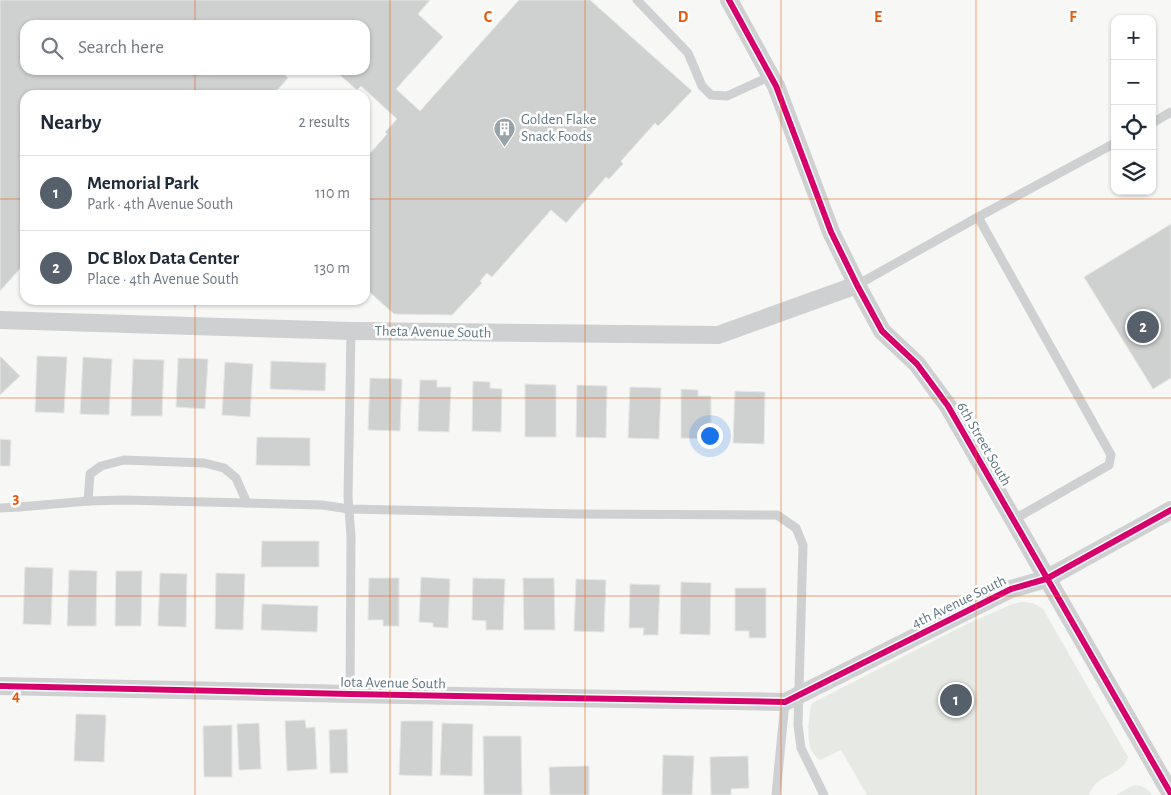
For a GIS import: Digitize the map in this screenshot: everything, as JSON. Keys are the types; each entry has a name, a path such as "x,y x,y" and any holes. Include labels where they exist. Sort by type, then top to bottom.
{"street":[{"name":"6th Street South","path":"729,0 776,86 831,232 882,331 918,364 948,406 1171,794"},
{"name":"Theta Avenue South","path":"0,320 351,331 718,335 857,285"},
{"name":"4th Avenue South","path":"792,698 1012,589 1046,578 1171,510"},
{"name":"Iota Avenue South","path":"0,686 350,694 792,698"}],"lane":[{"path":"637,0 688,53 702,86 711,95 727,96 771,76"},
{"path":"1156,121 1171,112"},
{"path":"857,285 1111,145"},
{"path":"978,217 1111,455 1109,465 1013,520"},
{"path":"350,694 351,536 348,497 351,331"},
{"path":"88,501 90,474 102,466 124,460 204,463 224,468 236,478 247,503"},
{"path":"0,508 124,500 322,505 349,509 566,514 777,515 796,528 803,545 792,698 776,795"},
{"path":"792,698 801,748 824,795"}],"shaded area":[{"path":"1020,602 1032,603 1043,609 1128,757 1120,768 1097,783 1089,795 867,795 841,750 820,760 815,755 811,749 808,734 811,705 814,702 965,625"},
{"path":"1135,785 1145,788 1152,795 1116,795 1130,787"}],"building":[{"name":"Golden Flake Snack Foods","path":"0,0 430,0 418,14 443,37 396,89 420,111 519,0 590,0 692,91 658,126 655,123 621,161 623,164 609,179 606,177 566,223 551,210 492,277 487,273 480,281 482,283 452,315 394,314 370,292 370,153 397,119 370,94 370,90 365,90 361,86 357,90 340,75 370,75 370,20 20,20 20,75 285,75 288,78 277,90 20,90 20,269 0,291"},
{"path":"1171,224 1171,378 1153,389 1084,277"},
{"path":"0,356 20,376 0,395"},
{"path":"37,356 67,357 64,413 35,412"},
{"path":"83,357 112,359 109,415 80,414"},
{"path":"178,358 208,359 205,409 176,407"},
{"path":"133,359 164,360 162,416 131,416"},
{"path":"271,361 326,363 325,391 270,389"},
{"path":"225,362 253,364 250,417 222,415"},
{"path":"370,378 402,379 400,431 368,430"},
{"path":"420,380 437,380 437,387 451,387 449,432 418,431"},
{"path":"473,381 490,382 490,388 502,389 501,432 472,431"},
{"path":"525,384 556,385 556,437 525,437"},
{"path":"577,385 607,386 606,438 576,437"},
{"path":"630,387 661,388 659,439 628,438"},
{"path":"681,389 698,390 698,396 711,396 711,439 681,438"},
{"path":"735,391 765,392 764,444 733,443"},
{"path":"257,437 310,438 310,466 256,465"},
{"path":"0,439 11,440 10,466 0,466"},
{"path":"262,541 319,541 319,567 261,567"},
{"path":"25,567 53,568 51,625 23,624"},
{"path":"69,570 97,571 96,626 67,626"},
{"path":"116,571 142,571 141,626 115,626"},
{"path":"160,573 187,574 186,627 158,626"},
{"path":"216,573 245,574 243,630 215,629"},
{"path":"421,577 450,579 448,628 433,627 433,623 419,622"},
{"path":"369,578 399,578 399,626 383,626 383,620 368,620"},
{"path":"473,578 505,579 503,630 486,630 486,621 472,620"},
{"path":"523,578 554,578 555,630 524,630"},
{"path":"576,579 606,580 604,632 574,631"},
{"path":"681,582 711,583 710,635 680,634"},
{"path":"630,584 660,585 658,635 643,635 644,628 629,628"},
{"path":"735,588 766,588 766,638 749,638 749,631 735,631"},
{"path":"262,604 318,606 317,632 261,630"},
{"path":"76,714 106,715 104,762 74,761"},
{"path":"305,720 306,728 315,727 317,769 287,771 285,721"},
{"path":"401,721 433,721 432,776 399,775"},
{"path":"259,723 261,769 239,770 237,724"},
{"path":"442,723 473,724 472,776 440,775"},
{"path":"232,725 232,777 204,777 203,726"},
{"path":"347,729 348,773 330,773 329,730"},
{"path":"483,736 521,736 522,795 484,795"},
{"path":"663,755 694,756 692,795 662,795"},
{"path":"748,756 749,788 731,789 731,795 711,795 710,757"},
{"path":"589,766 589,795 550,795 549,767"}],"cycle path":[{"path":"729,0 776,86 831,232 882,331 917,364 948,406 1171,794"},
{"path":"0,686 785,702 1011,589 1046,579 1171,510"}],"place":[{"name":"Golden Flake Snack Foods","path":"505,147"},
{"name":"DC Blox Data Center","path":"1143,327"},
{"name":"Memorial Park","path":"956,700"}]}
